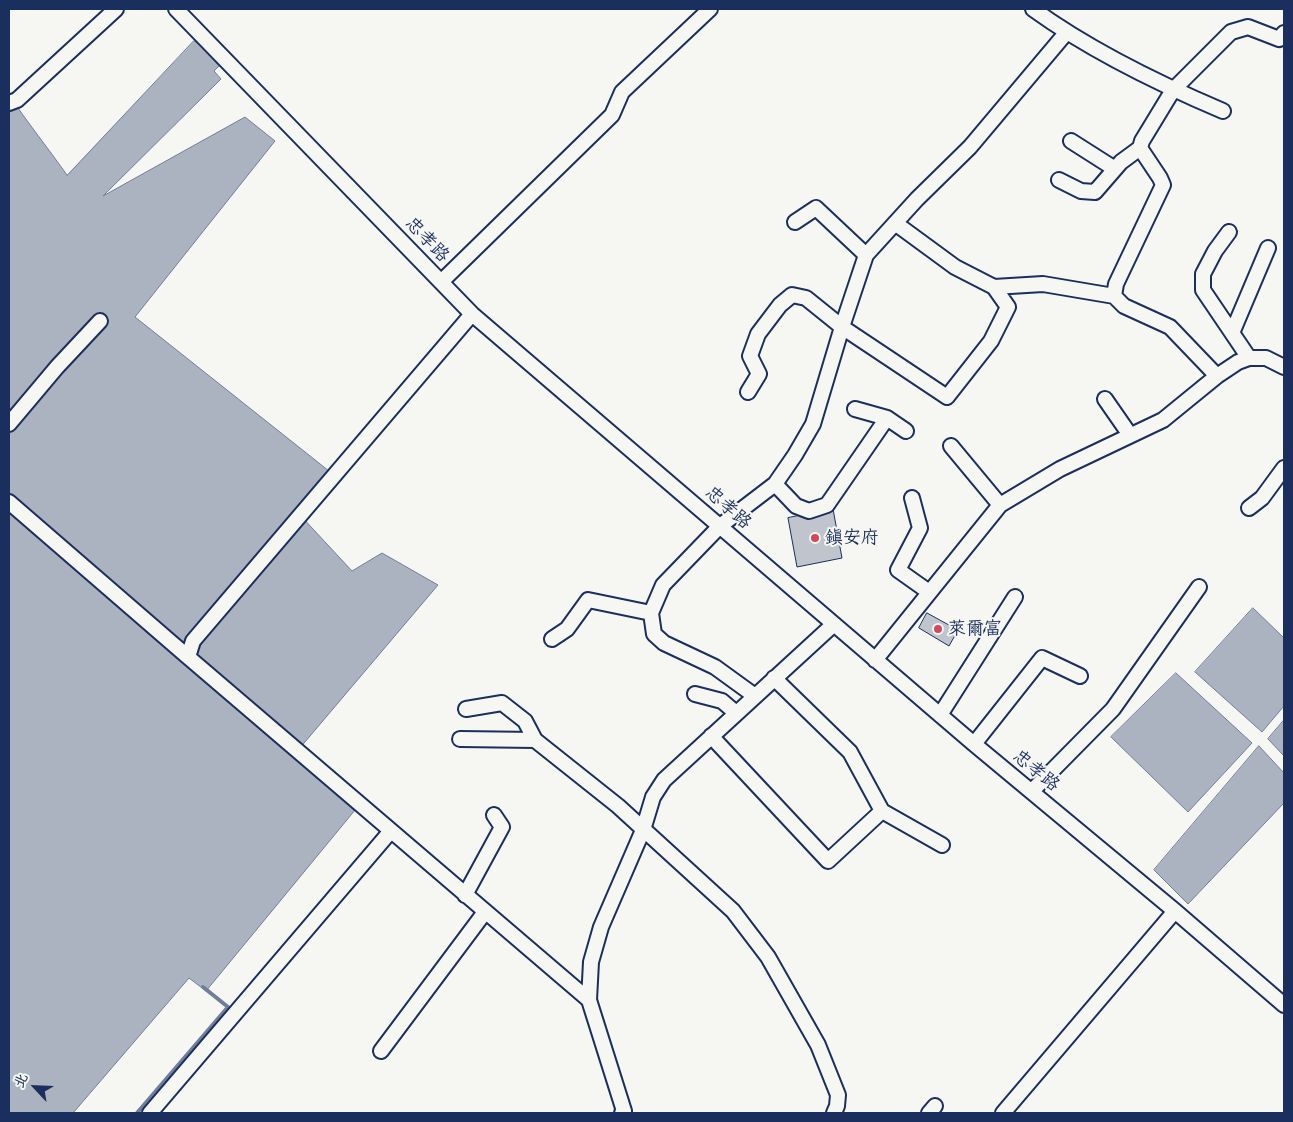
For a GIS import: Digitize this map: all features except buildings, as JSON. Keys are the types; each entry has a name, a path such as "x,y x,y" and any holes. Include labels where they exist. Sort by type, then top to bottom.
{"street":[{"path":"9,103 17,100 116,9"},
{"name":"忠孝路","path":"176,9 472,314 875,660 1175,911 1284,1005"},
{"path":"441,282 612,115 622,92 710,9"},
{"path":"1033,9 1066,33 1173,90 1223,111"},
{"path":"1058,180 1081,191 1095,192 1115,169 1140,148 1142,141 1173,90 1231,32 1248,27 1279,39 1284,34"},
{"path":"755,696 715,667 664,642 654,634 651,613 663,585 720,526 775,484 795,456 812,424 866,255 917,199 970,147 1066,33"},
{"path":"1071,141 1115,169"},
{"path":"1114,296 1116,284 1163,185 1140,148"},
{"path":"795,222 816,208 866,255"},
{"path":"748,392 759,374 750,356 758,334 780,305 792,295 806,298 842,327 947,397 991,341 1008,307 994,287 955,267 895,222"},
{"path":"1229,232 1215,251 1203,274 1203,290 1249,358"},
{"path":"1232,333 1268,248"},
{"path":"994,287 1043,284 1114,296 1124,306 1170,327 1217,376"},
{"path":"188,657 193,641 472,314"},
{"path":"9,424 57,367 100,321"},
{"path":"875,660 1000,505 1060,469 1162,420 1217,376 1238,362 1249,358 1266,358 1284,367"},
{"path":"1105,399 1130,436"},
{"path":"855,409 887,418 906,431"},
{"path":"775,484 796,506 809,511 827,505 887,418"},
{"path":"951,446 1000,505"},
{"path":"1249,508 1262,498 1284,468"},
{"path":"912,498 920,528 898,570 929,592"},
{"path":"9,502 390,832 588,1000"},
{"path":"1032,791 1113,710 1199,587"},
{"path":"940,715 1015,597"},
{"path":"552,639 567,628 588,600 651,613"},
{"path":"624,1113 588,1000 591,962 600,927 643,830 653,797 664,780 834,624"},
{"path":"974,744 1042,658 1080,676"},
{"path":"774,678 850,752 882,811 942,845"},
{"path":"695,694 722,701 736,713"},
{"path":"466,709 502,703 525,721 535,740 618,806 733,911 768,957 818,1045 838,1095 834,1113"},
{"path":"711,736 828,861 882,811"},
{"path":"460,739 535,740"},
{"path":"465,895 502,827 494,815"},
{"path":"150,1113 390,832"},
{"path":"1003,1113 1175,911"},
{"path":"381,1051 485,912"}],"shaded area":[{"path":"194,41 227,58 214,71 221,79 103,196 245,117 275,141 135,317 329,471 300,515 352,571 382,553 438,585 299,749 360,804 206,991 189,978 73,1113 9,1113 9,95 67,175"},
{"path":"1253,608 1284,638 1284,706 1262,732 1195,672"},
{"path":"1176,673 1252,743 1188,812 1111,737"},
{"path":"1284,720 1284,756 1268,739"},
{"path":"1259,746 1284,773 1284,803 1188,904 1154,870"}],"waterway":[{"path":"137,1113 228,1007 203,987"}],"place":[{"name":"鎮安府","path":"815,538"},
{"name":"萊爾富","path":"938,629"}]}
